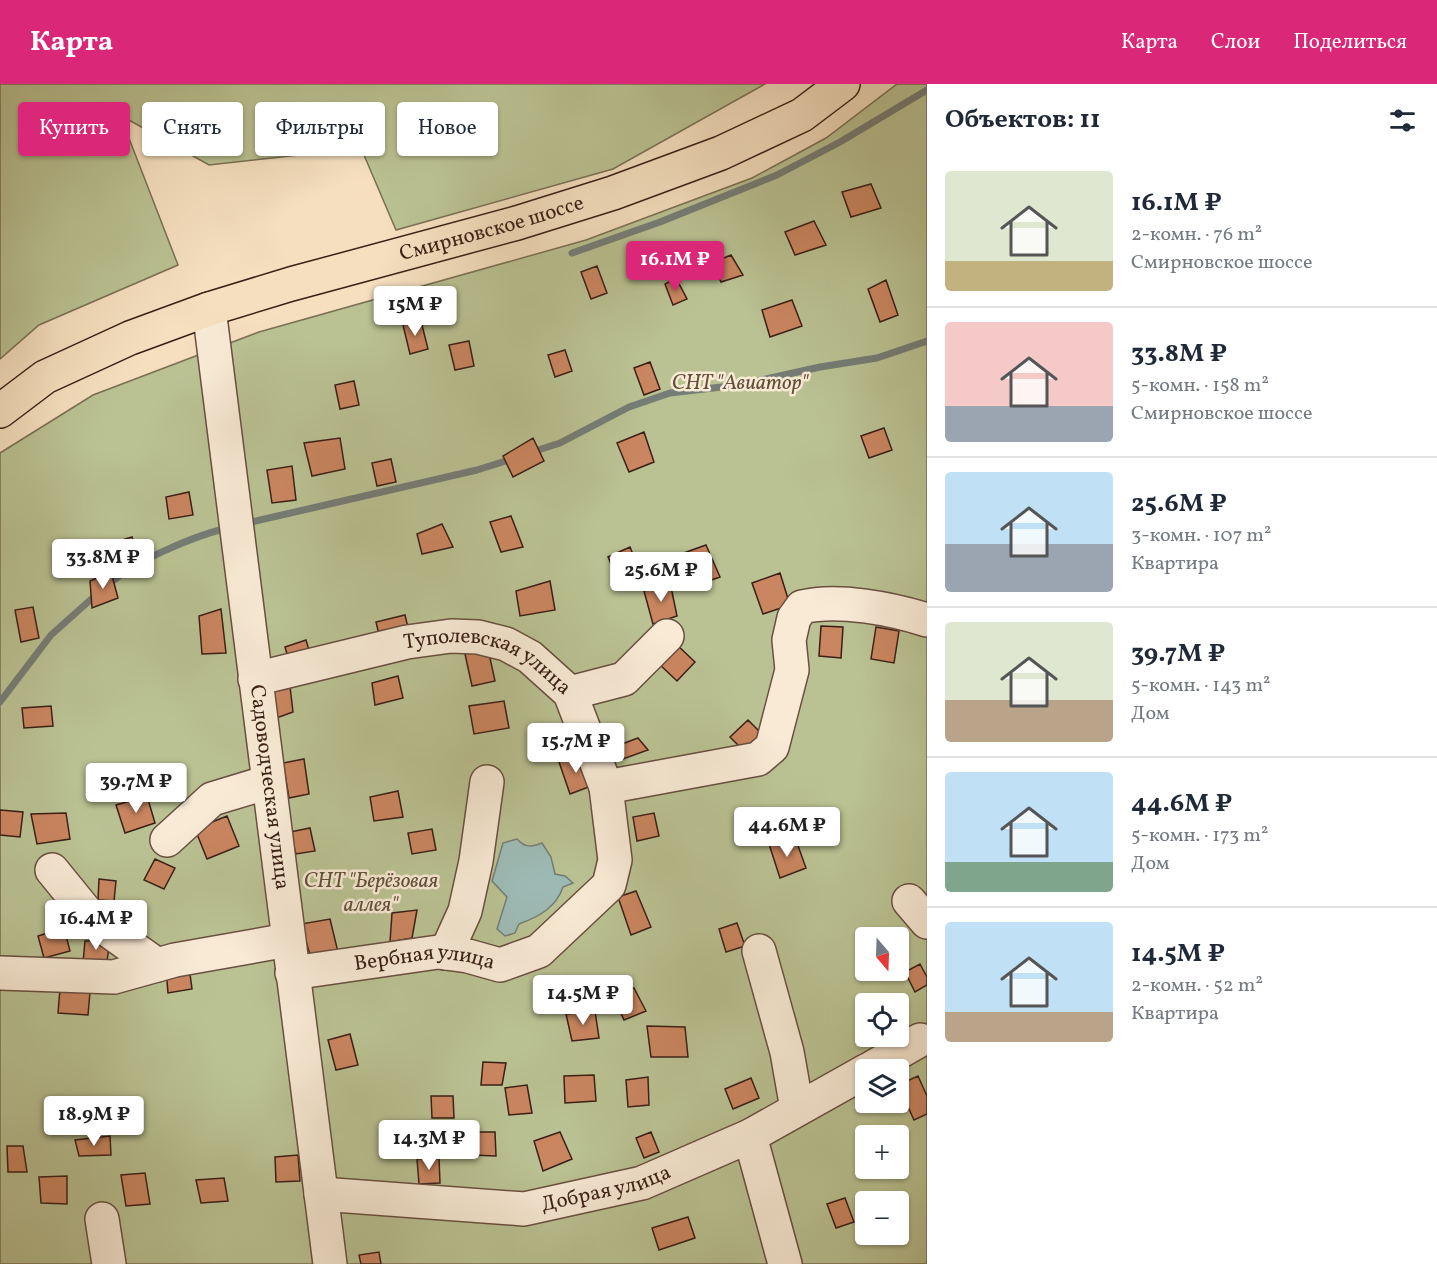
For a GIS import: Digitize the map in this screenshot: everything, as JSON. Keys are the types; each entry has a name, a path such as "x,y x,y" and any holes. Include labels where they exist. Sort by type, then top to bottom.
{"main road":[{"name":"Смирновское шоссе","path":"0,411 45,377 130,338 209,309 291,284 518,223 613,192 721,153 802,115 843,84"}],"lane":[{"name":"Садоводческая улица","path":"209,309 330,1264"},
{"path":"606,788 758,759 772,747 792,670 789,640 794,618 802,607 817,603 835,603 907,614 927,620"},
{"name":"Туполевская улица","path":"255,679 407,642 451,636 478,637 506,644 530,657 570,693 606,788"},
{"path":"570,693 624,679 667,636"},
{"path":"167,840 212,800 268,782"},
{"path":"446,953 465,911 476,861 487,782"},
{"name":"Вербная улица","path":"292,973 438,952 468,956 500,965 539,951 609,885 615,861 606,788"},
{"path":"52,870 90,918 157,965"},
{"path":"0,973 114,977 157,965 288,940"},
{"path":"759,951 787,1052 797,1109"},
{"name":"Добрая улица","path":"888,1059 925,1040"},
{"name":"Добрая улица","path":"321,1194 524,1209 642,1183 750,1136 855,1077"},
{"path":"750,1136 785,1264"},
{"path":"102,1219 109,1264"}],"green space":[{"path":"0,84 765,84 613,169 396,230 364,156 385,156 385,102 255,102 255,156 289,156 209,165 193,156 243,156 243,102 142,102 142,127 130,121 130,102 18,102 18,156 130,156 130,141 178,265 39,325 0,359"},
{"name":"СНТ \"Берёзовая аллея\"","path":"897,84 927,84 927,1264 0,1264 0,453 93,395 259,332 586,240 752,178 826,138"}],"water":[{"path":"517,839 529,846 542,843 551,857 555,874 565,876 573,883 563,887 556,901 546,911 519,924 515,933 505,936 497,929 507,897 492,881 503,843"}],"building":[{"path":"871,184 881,208 851,217 842,192"},
{"path":"814,221 826,245 795,255 785,232"},
{"path":"731,255 743,275 721,282 712,263"},
{"path":"597,266 607,293 591,299 581,272"},
{"path":"676,278 687,299 673,305 665,284"},
{"path":"886,280 898,315 880,322 868,289"},
{"path":"792,300 802,326 770,337 762,310"},
{"path":"421,321 428,349 410,354 403,325"},
{"path":"469,341 474,366 455,370 449,345"},
{"path":"565,350 572,371 555,377 548,355"},
{"path":"650,362 660,389 644,395 634,368"},
{"path":"354,381 359,405 340,409 335,385"},
{"path":"884,428 892,450 869,458 861,436"},
{"path":"644,432 654,462 629,472 617,443"},
{"path":"340,438 345,469 312,476 304,443"},
{"path":"533,438 544,461 513,477 503,456"},
{"path":"391,459 396,482 377,486 372,463"},
{"path":"292,466 296,500 272,503 267,470"},
{"path":"189,492 193,515 169,519 166,497"},
{"path":"511,516 523,547 501,552 490,522"},
{"path":"442,524 453,547 422,554 417,534"},
{"path":"132,537 138,558 111,566 105,545"},
{"path":"706,545 720,577 697,585 681,554"},
{"path":"630,547 639,569 617,578 608,557"},
{"path":"111,572 118,598 92,608 90,581"},
{"path":"780,573 790,605 763,614 752,583"},
{"path":"550,581 555,610 520,616 516,591"},
{"path":"670,582 677,616 653,624 644,591"},
{"path":"33,607 39,638 21,642 15,610"},
{"path":"221,609 226,653 202,654 199,616"},
{"path":"405,615 409,632 380,639 376,622"},
{"path":"821,626 843,627 841,658 819,656"},
{"path":"876,627 899,631 894,663 871,659"},
{"path":"306,640 311,657 290,664 285,647"},
{"path":"675,643 695,662 677,681 657,662"},
{"path":"488,649 495,681 472,686 465,654"},
{"path":"398,676 403,698 375,705 372,683"},
{"path":"289,678 293,712 271,720 265,683"},
{"path":"504,701 509,728 474,734 469,706"},
{"path":"51,706 53,726 24,728 22,708"},
{"path":"748,720 765,737 747,754 730,737"},
{"path":"638,738 648,750 620,760 614,747"},
{"path":"583,753 594,785 570,794 559,762"},
{"path":"304,759 309,794 289,798 283,763"},
{"path":"398,791 403,817 374,821 370,797"},
{"path":"147,796 155,823 125,833 116,805"},
{"path":"0,810 23,812 20,837 0,835"},
{"path":"66,813 70,839 37,844 31,814"},
{"path":"654,813 659,836 637,841 633,817"},
{"path":"227,816 239,846 207,859 195,829"},
{"path":"310,828 315,851 296,854 290,832"},
{"path":"432,829 436,850 412,854 408,833"},
{"path":"796,840 806,868 780,878 769,844"},
{"path":"155,859 175,868 164,889 144,880"},
{"path":"99,879 116,881 114,901 98,900"},
{"path":"636,891 651,927 631,935 618,897"},
{"path":"417,910 412,938 390,942 392,913"},
{"path":"330,919 338,952 310,955 301,924"},
{"path":"737,923 745,946 726,952 719,929"},
{"path":"64,928 70,951 44,958 38,936"},
{"path":"110,940 107,961 83,963 85,941"},
{"path":"920,964 927,977 927,985 915,992 909,980 909,970"},
{"path":"189,967 192,989 168,993 166,969"},
{"path":"634,988 646,1011 624,1020 613,996"},
{"path":"60,989 90,992 88,1015 58,1013"},
{"path":"595,1011 599,1038 572,1041 566,1014"},
{"path":"647,1026 685,1027 688,1057 651,1057"},
{"path":"350,1034 358,1065 336,1070 328,1040"},
{"path":"483,1062 506,1063 502,1085 481,1085"},
{"path":"594,1075 596,1101 565,1103 564,1076"},
{"path":"918,1076 927,1096 927,1114 914,1120 909,1109 909,1080"},
{"path":"648,1077 649,1105 628,1107 626,1080"},
{"path":"751,1078 759,1098 733,1109 725,1089"},
{"path":"527,1085 532,1113 509,1115 505,1088"},
{"path":"431,1096 453,1096 454,1118 432,1118"},
{"path":"470,1132 495,1132 496,1156 472,1155"},
{"path":"560,1132 572,1159 543,1171 534,1141"},
{"path":"651,1132 659,1152 644,1158 636,1138"},
{"path":"110,1136 111,1155 79,1156 75,1140"},
{"path":"7,1146 23,1146 27,1172 8,1172"},
{"path":"298,1155 300,1181 276,1182 275,1157"},
{"path":"439,1158 440,1183 419,1184 417,1159"},
{"path":"145,1173 150,1204 126,1206 121,1175"},
{"path":"67,1176 67,1204 41,1203 39,1177"},
{"path":"224,1178 228,1201 201,1203 196,1180"},
{"path":"845,1198 854,1222 836,1228 827,1204"},
{"path":"688,1217 695,1238 659,1250 652,1228"},
{"path":"379,1252 381,1264 361,1264 359,1255"}],"waterway":[{"path":"572,253 660,222 777,175 840,142 927,90"},
{"path":"532,452 560,443 629,407 670,393 739,385 820,367 877,358 927,341"},
{"path":"243,524 477,470 512,459"},
{"path":"108,585 133,567 164,551 197,537 227,528"},
{"path":"0,702 51,635 97,594"}],"park label":[{"name":"СНТ \"Авиатор\"","path":"740,383"}]}
